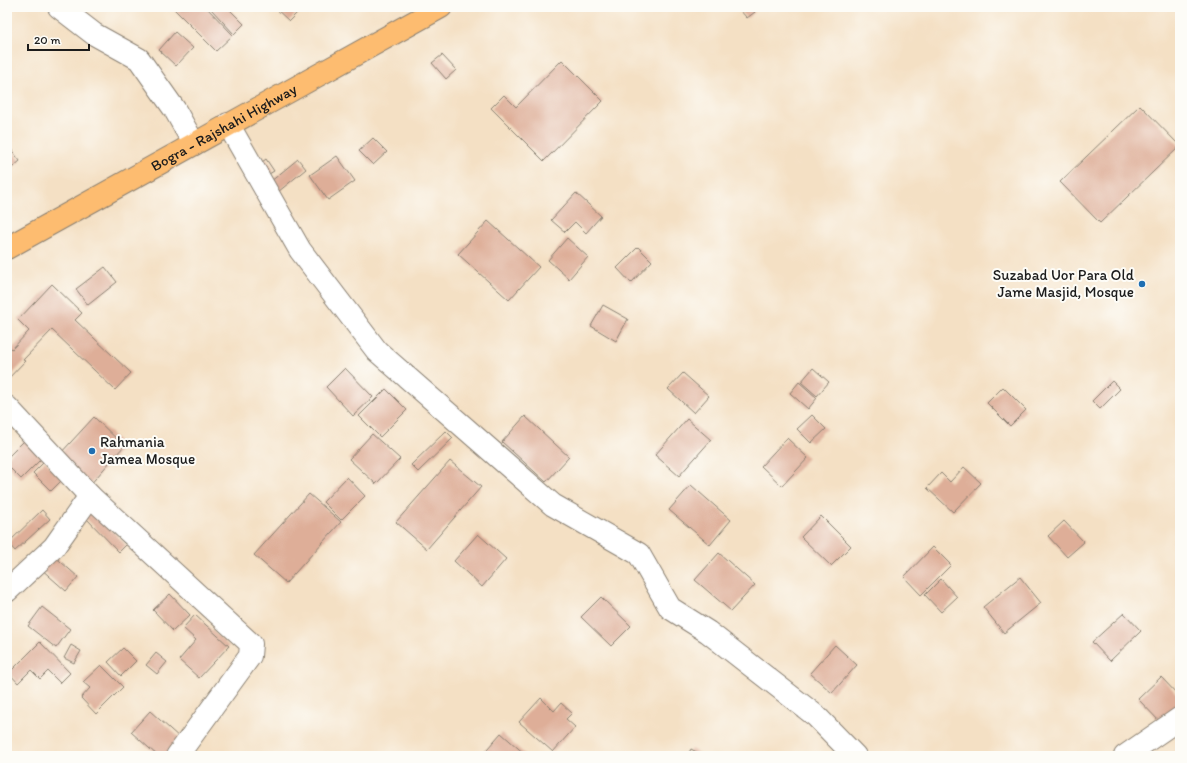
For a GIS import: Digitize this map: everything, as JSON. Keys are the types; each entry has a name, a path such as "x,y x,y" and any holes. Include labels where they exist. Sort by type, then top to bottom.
{"highway":[{"name":"Bogra - Rajshahi Highway","path":"7,248 441,7"}],"street":[{"path":"59,7 94,34 139,59 175,110 194,144"},
{"path":"228,124 300,250 377,351 553,505 639,554 670,608 708,632 816,716 855,756"},
{"path":"7,407 90,496 251,644 250,656 177,756"},
{"path":"7,591 54,547 90,496"},
{"path":"1125,756 1180,718"}],"building":[{"path":"206,7 233,35 216,51 173,8"},
{"path":"213,7 227,7 244,24 234,34 211,9"},
{"path":"274,7 303,7 289,21"},
{"path":"737,7 751,7 755,12 747,18"},
{"path":"175,32 193,48 176,66 159,50"},
{"path":"442,55 456,70 446,79 432,63"},
{"path":"562,60 603,101 544,161 491,108 504,95 516,107"},
{"path":"1140,105 1180,146 1100,223 1060,182"},
{"path":"373,138 387,152 373,165 359,151"},
{"path":"7,144 20,161 7,172"},
{"path":"337,156 355,181 328,200 310,175"},
{"path":"266,159 274,171 264,177 257,166"},
{"path":"298,159 306,169 278,192 270,182"},
{"path":"576,193 601,216 586,233 575,222 565,232 551,220"},
{"path":"488,221 539,267 509,300 458,254"},
{"path":"567,238 588,257 569,279 548,260"},
{"path":"638,247 652,261 631,283 617,268"},
{"path":"105,267 117,282 88,305 76,289"},
{"path":"52,284 82,313 75,320 131,373 115,390 52,330 23,360 25,361 7,380 7,345 12,349 29,331 18,320"},
{"path":"603,305 628,319 616,341 591,326"},
{"path":"345,368 373,397 353,416 326,387"},
{"path":"813,368 829,382 817,396 801,382"},
{"path":"683,373 709,396 694,413 668,389"},
{"path":"1112,381 1120,389 1100,409 1092,401"},
{"path":"799,382 817,398 808,409 790,393"},
{"path":"1003,387 1026,410 1010,426 987,403"},
{"path":"386,389 407,410 380,437 359,416"},
{"path":"812,415 826,429 811,443 797,429"},
{"path":"525,416 569,457 546,482 502,442"},
{"name":"Rahmania Jamea Mosque","path":"94,417 124,446 89,486 59,455"},
{"path":"687,419 711,440 679,476 655,455"},
{"path":"446,431 453,438 418,472 411,465"},
{"path":"372,434 400,459 376,484 349,459"},
{"path":"27,438 45,455 21,479 7,465 7,458"},
{"path":"787,438 808,458 782,486 761,466"},
{"path":"45,461 63,479 51,491 33,473"},
{"path":"450,461 481,487 427,549 396,522"},
{"path":"964,467 981,483 953,512 927,488 941,473 950,482"},
{"path":"347,477 365,496 341,520 323,502"},
{"path":"691,485 731,520 710,545 669,510"},
{"path":"309,494 341,522 286,583 254,555"},
{"path":"90,508 126,545 119,552 83,515"},
{"path":"42,510 50,519 15,551 8,543"},
{"path":"821,516 851,546 831,566 801,537"},
{"path":"1064,521 1084,542 1067,557 1048,536"},
{"path":"478,534 506,559 482,587 454,561"},
{"path":"933,547 951,565 921,595 904,577"},
{"path":"719,553 755,585 731,611 695,580"},
{"path":"52,554 78,577 66,591 40,568"},
{"path":"1020,577 1041,603 1004,633 983,607"},
{"path":"941,579 957,597 941,612 925,595"},
{"path":"170,594 190,615 173,631 153,610"},
{"path":"601,597 631,626 611,646 581,617"},
{"path":"42,607 70,629 56,648 28,626"},
{"path":"1124,613 1141,631 1110,661 1092,642"},
{"path":"195,615 229,646 199,678 179,660 196,640 183,628"},
{"path":"40,642 70,673 60,683 48,671 40,679 31,670 18,683 9,673"},
{"path":"71,645 81,651 74,663 64,658"},
{"path":"835,645 857,665 832,693 810,673"},
{"path":"123,648 136,661 121,676 108,662"},
{"path":"156,653 167,662 157,674 146,665"},
{"path":"101,665 123,687 96,714 81,698 90,688 83,682"},
{"path":"1161,677 1180,697 1180,707 1162,724 1138,699"},
{"path":"541,698 554,711 561,703 572,713 566,719 575,727 553,752 519,722"},
{"path":"150,711 180,738 164,756 158,756 131,732"},
{"path":"501,733 527,756 481,756"},
{"path":"691,749 704,756 687,756"}],"place":[{"name":"Suzabad Uor Para Old Jame Masjid, Mosque","path":"1142,284"},
{"name":"Rahmania Jamea Mosque","path":"92,451"}]}
